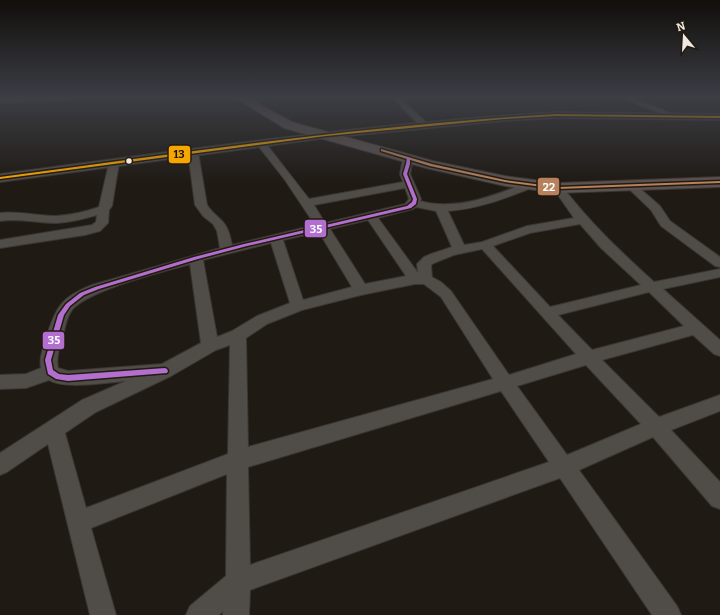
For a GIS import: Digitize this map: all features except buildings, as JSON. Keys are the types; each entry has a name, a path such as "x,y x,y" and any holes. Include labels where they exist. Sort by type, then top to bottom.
{"main road":[{"path":"291,126 326,134 431,165 498,180 530,185 558,188 632,187 720,182"},
{"path":"700,184 720,197"}],"street":[{"path":"0,178 326,134 429,126"},
{"path":"261,143 283,169 307,203 361,290"},
{"path":"193,152 201,205 207,214 217,222 223,231 227,250"},
{"path":"165,372 68,378 58,377 50,372 48,360 61,315 68,305 82,294 97,288 196,258 409,207 414,203 415,199 405,174 408,158"},
{"path":"1,245 96,228 102,222 114,163"},
{"path":"307,203 408,184"},
{"path":"414,203 426,207 441,209 454,208 483,201 530,185"},
{"path":"632,187 656,208 665,223 720,263"},
{"path":"558,188 583,220 606,245 720,350"},
{"path":"0,217 23,215 53,219 104,209"},
{"path":"441,209 460,250"},
{"path":"371,216 420,279"},
{"path":"420,279 424,264 429,258 485,245 527,230 583,220"},
{"path":"276,238 298,306"},
{"path":"485,245 547,313 656,427 720,498"},
{"path":"196,258 210,346"},
{"path":"547,313 651,287 720,273"},
{"path":"0,465 89,406 165,372 210,346 238,335 262,320 298,306 361,290 420,279 436,285 446,294 505,384 668,615"},
{"path":"78,522 238,460 505,384 589,357 696,328"},
{"path":"236,615 238,582 238,335"},
{"path":"0,382 15,383 36,379 50,372"},
{"path":"199,615 238,582 563,467 656,427 720,403"},
{"path":"54,428 103,615"}],"transit line":[{"name":"13","path":"0,178 326,135 423,126"},
{"name":"22","path":"382,150 431,165 505,181 558,188 720,182"},
{"name":"35","path":"165,371 68,378 58,377 50,372 48,360 61,315 68,305 82,294 97,288 196,258 246,245 409,207 414,203 415,199 405,174 408,158"}]}
